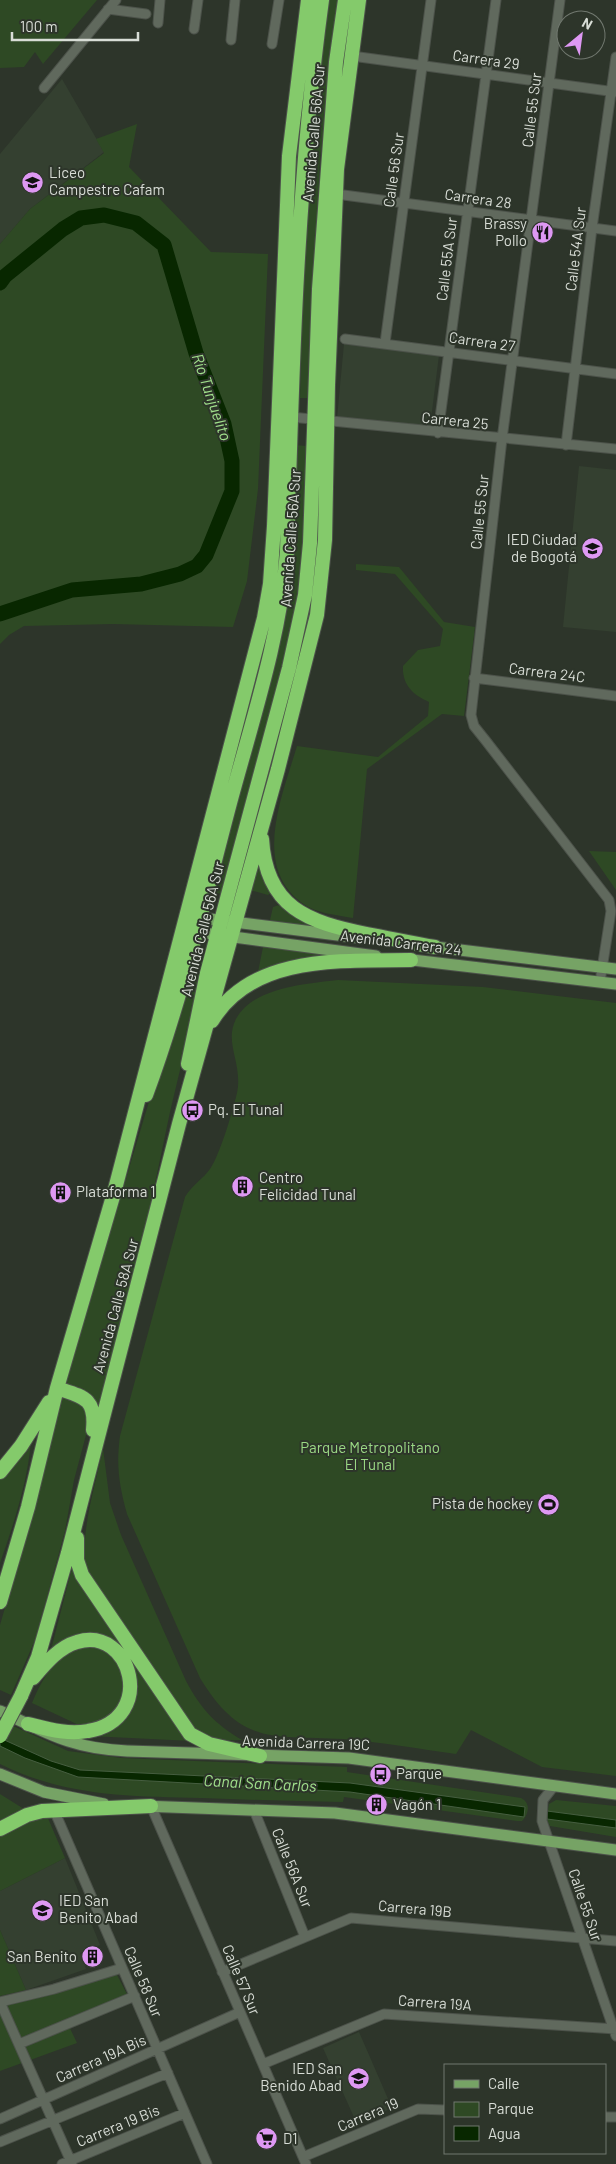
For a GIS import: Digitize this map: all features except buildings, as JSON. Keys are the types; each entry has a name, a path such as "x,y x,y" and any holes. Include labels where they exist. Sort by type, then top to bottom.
{"highway":[{"name":"Avenida Calle 56A Sur","path":"193,917 264,618 272,559 286,225 294,109 304,29 318,0"},
{"name":"Avenida Calle 56A Sur","path":"193,917 250,726 270,652 284,585 287,552 297,280 307,113 318,0"},
{"name":"Avenida Calle 56A Sur","path":"179,1124 193,1033 217,935 289,668 306,583 320,420 331,322 336,194 359,0"},
{"name":"Avenida Calle 56A Sur","path":"235,923 264,821 317,615 324,549 318,289 336,62 346,4"},
{"path":"286,225 297,280"},
{"path":"318,289 331,322"},
{"path":"306,583 324,549"},
{"path":"247,687 250,726"},
{"path":"264,821 262,838 266,868 274,886 294,909 306,917 335,928 435,947"},
{"path":"0,1602 30,1500 57,1388 193,917"},
{"name":"Avenida Calle 58A Sur","path":"24,1690 38,1657 78,1512 179,1124 235,923"},
{"path":"204,1035 231,996 252,982 268,975 300,966 326,963 411,960"},
{"path":"57,1388 82,1397 92,1406 94,1418 90,1466"},
{"path":"0,1472 29,1434 57,1388"},
{"path":"78,1512 76,1555 82,1575 186,1730 200,1741 260,1756"},
{"path":"0,1736 24,1690 59,1652 76,1642 96,1641 115,1652 124,1662 130,1675 132,1687 129,1700 123,1711 113,1722 88,1731 64,1732 28,1724"},
{"path":"0,1829 27,1815 54,1810 150,1806"}],"main road":[{"name":"Avenida Carrera 24","path":"193,917 616,969"},
{"name":"Avenida Carrera 24","path":"189,931 616,984"},
{"name":"Avenida Carrera 19C","path":"0,1711 67,1743 110,1751 349,1758 616,1794"},
{"path":"0,1774 44,1792 101,1804 335,1813 616,1850"}],"street":[{"path":"44,88 116,0"},
{"path":"158,23 160,0"},
{"path":"194,29 198,0"},
{"path":"231,40 235,0"},
{"path":"272,44 279,0"},
{"name":"Calle 56 Sur","path":"384,343 431,0"},
{"name":"Calle 55A Sur","path":"438,433 496,0"},
{"name":"Calle 55 Sur","path":"560,0 502,439 471,712 474,726 610,900 600,982"},
{"path":"108,9 146,14"},
{"name":"Carrera 29","path":"352,56 614,92"},
{"name":"Calle 54A Sur","path":"566,445 592,228 614,92 616,57"},
{"name":"Carrera 28","path":"336,194 616,231"},
{"name":"Carrera 27","path":"345,339 616,374"},
{"name":"Carrera 25","path":"292,417 616,450"},
{"name":"Carrera 24C","path":"474,678 616,696"},
{"name":"Calle 55 Sur","path":"554,1786 545,1795 541,1811 542,1821 615,2031"},
{"name":"Calle 57 Sur","path":"150,1806 304,2160"},
{"name":"Calle 58 Sur","path":"54,1810 207,2164"},
{"name":"Calle 56A Sur","path":"254,1810 305,1937"},
{"name":"Carrera 19B","path":"222,1972 351,1918 616,1942"},
{"path":"68,2163 54,2120 0,2002 54,1989 122,1968"},
{"path":"19,2044 134,1996"},
{"name":"Carrera 19A Bis","path":"0,2119 240,2012"},
{"name":"Carrera 19A","path":"263,2064 384,2014 615,2031"},
{"path":"0,2142 168,2074"},
{"name":"Carrera 19","path":"304,2160 418,2109 444,2110"},
{"name":"Carrera 19 Bis","path":"68,2163 185,2113"}],"shaded area":[{"name":"Liceo Campestre Cafam","path":"62,79 104,152 30,209 0,244 0,154"},
{"path":"344,344 439,355 430,427 337,418"},
{"name":"IED Ciudad de Bogotá","path":"579,466 616,470 616,632 563,627"},
{"name":"IED San Benito Abad","path":"65,1858 100,1945 80,1953 86,1969 26,1990 0,1930 0,1891"},
{"name":"IED San Benido Abad","path":"359,2032 392,2108 357,2124 323,2048"}],"green space":[{"path":"0,0 97,0 43,64 35,52 24,67 0,68"},
{"path":"326,0 340,0 320,159 309,398 300,398 305,194"},
{"path":"137,124 129,167 211,252 268,254 258,489 247,581 233,627 113,624 24,626 9,635 0,644 0,244 30,209 104,153 96,139"},
{"path":"294,445 307,446 306,507 298,610 223,895 214,892 230,819 261,706"},
{"path":"356,564 399,567 444,622 475,627 464,716 442,714 367,769 353,918 326,913 302,903 287,888 278,870 274,850 275,829 279,807 297,746 378,757 428,716 429,702 413,693 404,679 403,666 418,650 440,646 443,629 395,574 356,570"},
{"path":"589,851 616,852 616,890"},
{"path":"259,854 272,892 268,895 250,890"},
{"path":"282,904 320,928 270,920 273,907"},
{"path":"263,947 348,957 258,972"},
{"path":"195,953 207,957 170,1112 137,1269 98,1406 64,1386"},
{"name":"Parque Metropolitano El Tunal","path":"338,980 483,987 616,1003 616,1776 542,1767 471,1730 456,1754 357,1740 279,1736 261,1733 246,1727 230,1716 215,1700 200,1678 127,1514 119,1475 120,1436 185,1197 207,1173 214,1162 222,1143 237,1093 238,1076 232,1032 237,1017 246,1006 259,997 275,991"},
{"path":"62,1394 80,1399 90,1420 74,1480 65,1531 35,1640 11,1695 0,1690 0,1625 38,1493"},
{"path":"31,1442 23,1488 0,1563 0,1479"},
{"path":"103,1448 110,1503 121,1535 186,1681 197,1700 216,1722 242,1740 217,1739 195,1730 85,1569 84,1554 87,1523"},
{"path":"73,1564 192,1741 90,1736 118,1721 129,1709 135,1691 135,1678 94,1635 71,1638 51,1650"},
{"path":"86,1645 105,1651 117,1660 121,1667 127,1694 111,1718 85,1728 32,1703 52,1667 67,1653"},
{"path":"0,1720 68,1751 121,1758 347,1767 347,1772 521,1798 528,1806 528,1809 522,1821 517,1821 344,1797 343,1802 255,1800 123,1795 74,1789 25,1775 0,1764"},
{"path":"0,1794 24,1809 0,1821"},
{"path":"556,1800 616,1806 616,1837 550,1826 546,1819 549,1804"},
{"path":"47,1816 65,1858 0,1891 0,1834 18,1823"},
{"path":"0,1930 26,1990 0,1996"},
{"path":"117,1975 128,1996 67,2022 77,2043 0,2071 0,2005 49,1994"}],"water":[{"name":"Canal San Carlos","path":"0,1738 51,1761 80,1770 350,1783 525,1807 524,1817 350,1792 78,1777 25,1758 0,1746"},
{"path":"547,1811 616,1820 616,1828 547,1819"}],"waterway":[{"name":"Río Tunjuelito","path":"0,283 5,276 63,229 81,218 104,215 136,223 164,245 196,353 224,424 232,461 232,491 206,555 197,566 180,574 141,584 72,590 0,614"}],"place":[{"name":"Liceo Campestre Cafam","path":"33,182"},
{"name":"Brassy Pollo","path":"543,233"},
{"name":"IED Ciudad de Bogotá","path":"593,549"},
{"name":"Pq. El Tunal","path":"192,1110"},
{"name":"Centro Felicidad Tunal","path":"243,1187"},
{"name":"Plataforma 1","path":"60,1192"},
{"name":"Pista de hockey","path":"549,1504"},
{"name":"Parque","path":"380,1774"},
{"name":"Vagón 1","path":"377,1805"},
{"name":"IED San Benito Abad","path":"43,1910"},
{"name":"San Benito","path":"93,1957"},
{"name":"IED San Benido Abad","path":"358,2078"},
{"name":"D1","path":"267,2139"}]}
